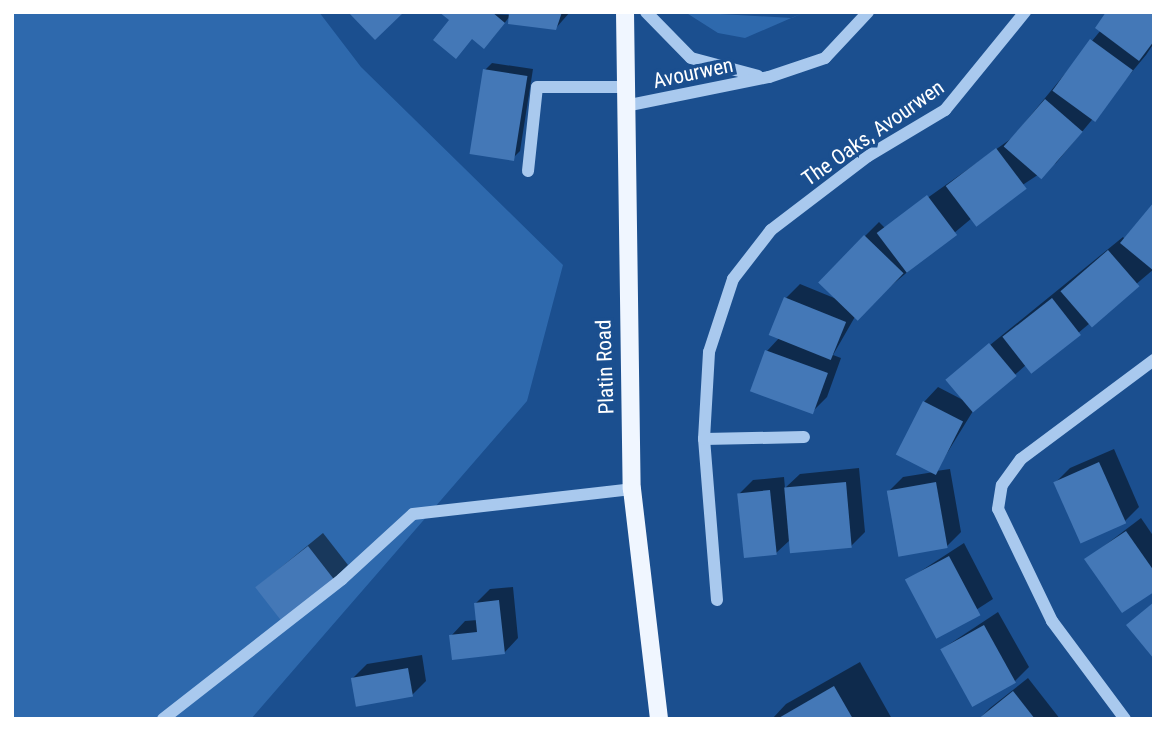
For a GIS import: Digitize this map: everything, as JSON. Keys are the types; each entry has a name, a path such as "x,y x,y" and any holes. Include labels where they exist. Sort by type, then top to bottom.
{"main road":[{"name":"Platin Road","path":"625,12 632,489 659,719"}],"street":[{"name":"Avourwen","path":"646,12 691,58 769,77"},
{"name":"Avourwen","path":"625,106 769,77 825,58 868,12"},
{"name":"The Oaks, Avourwen","path":"717,600 704,439 709,352 733,279 771,230 868,156 945,110 1025,12"},
{"path":"528,171 537,87 627,87"},
{"path":"1125,719 1052,621 998,509 1002,485 1021,459 1154,360"},
{"path":"704,439 804,437"},
{"path":"163,719 342,579 413,514 632,489"}],"shaded area":[{"path":"12,12 319,12 361,67 563,265 527,401 251,719 12,719"},
{"path":"685,12 791,18 745,38 718,33"}],"building":[{"path":"348,12 404,12 375,40"},
{"path":"439,12 492,12 505,23 484,49 472,39 456,59 433,40 449,20"},
{"path":"509,12 562,12 556,30 508,24"},
{"path":"1106,12 1154,12 1154,41 1139,61 1095,28"},
{"path":"1090,39 1133,70 1095,122 1052,91"},
{"path":"483,69 527,76 514,161 470,154"},
{"path":"1045,99 1083,132 1041,179 1004,147"},
{"path":"996,148 1027,189 976,227 946,186"},
{"path":"927,195 957,235 907,273 877,233"},
{"path":"1154,202 1154,271 1120,243"},
{"path":"864,235 904,273 858,321 818,282"},
{"path":"1108,250 1139,286 1092,328 1060,291"},
{"path":"784,297 846,322 831,360 769,335"},
{"path":"1052,298 1081,335 1031,374 1002,337"},
{"path":"989,343 1017,376 973,413 945,380"},
{"path":"765,350 828,373 813,414 750,391"},
{"path":"923,401 963,421 936,475 896,454"},
{"path":"1099,462 1126,523 1081,544 1053,482"},
{"path":"846,482 852,548 790,553 784,487"},
{"path":"936,482 948,548 898,557 887,491"},
{"path":"770,490 777,555 744,558 737,493"},
{"path":"1126,531 1154,571 1154,592 1122,613 1084,559"},
{"path":"308,546 334,580 282,621 255,587"},
{"path":"949,556 980,615 936,639 905,579"},
{"path":"499,600 505,654 452,660 449,635 477,632 474,603"},
{"path":"1154,602 1154,659 1126,625"},
{"path":"984,625 1016,683 972,707 940,649"},
{"path":"408,668 413,697 356,707 351,678"},
{"path":"834,686 853,719 777,719"},
{"path":"1013,691 1035,719 978,719"}]}
